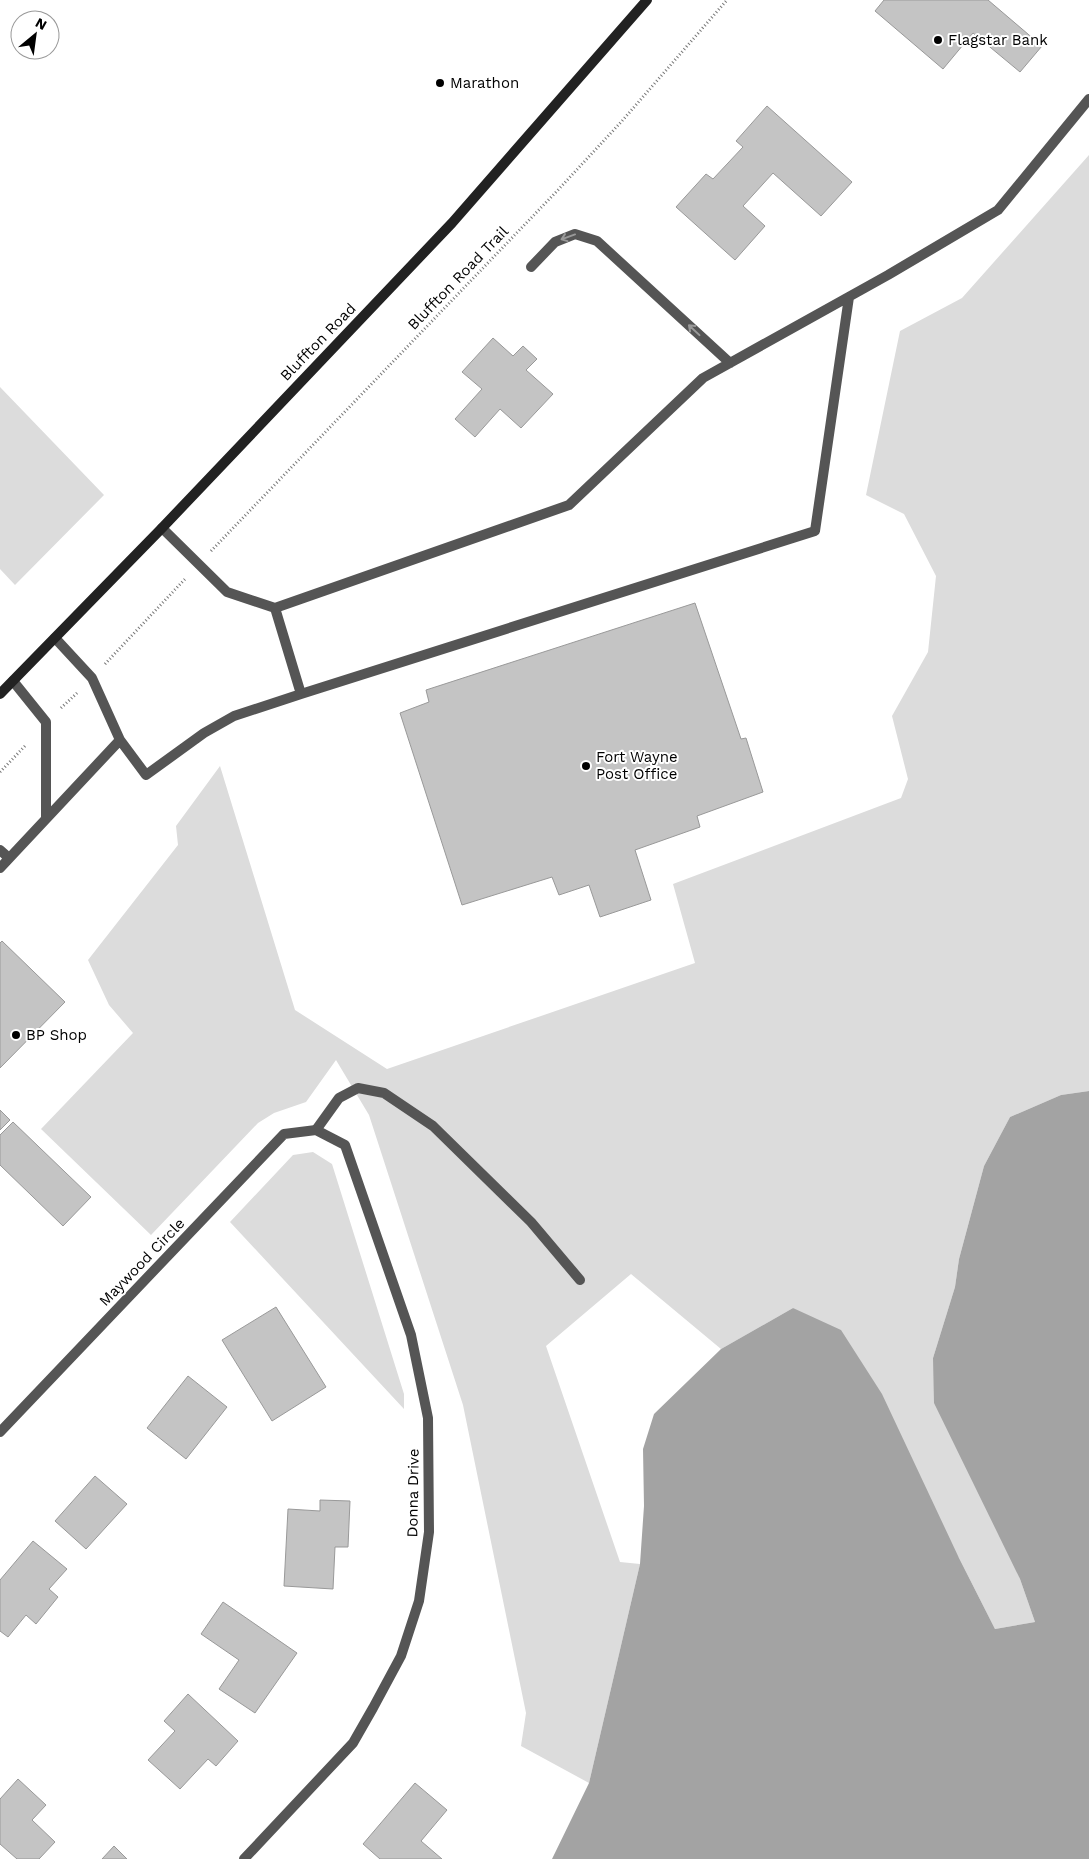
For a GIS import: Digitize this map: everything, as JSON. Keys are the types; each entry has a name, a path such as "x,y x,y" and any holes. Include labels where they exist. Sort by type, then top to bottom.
{"main road":[{"name":"Bluffton Road","path":"0,694 162,528 452,223 647,0"}],"street":[{"path":"162,528 227,592 275,608 569,505 703,378 849,297 998,210 1089,99"},
{"path":"531,267 555,242 568,236 575,234 597,240 730,363"},
{"path":"55,638 92,678 120,740 146,775 204,733 234,716 815,530 849,297"},
{"path":"275,608 301,694"},
{"path":"13,681 46,722 46,819"},
{"path":"0,868 120,740"},
{"path":"0,850 9,858"},
{"path":"316,1130 339,1098 358,1088 384,1093 433,1126 531,1222 580,1280"},
{"name":"Maywood Circle","path":"0,1432 284,1134 316,1130"},
{"name":"Donna Drive","path":"244,1859 353,1744 374,1708 401,1656 419,1601 429,1532 428,1418 411,1335 344,1145 316,1130"}],"path":[{"name":"Bluffton Road Trail","path":"198,565 565,183 622,121 727,0"}],"shaded area":[{"path":"1089,155 1089,1091 1061,1095 1010,1117 984,1166 959,1259 955,1287 933,1358 1020,1579 1035,1622 995,1629 959,1558 793,1308 721,1349 631,1274 546,1346 620,1562 640,1564 589,1783 521,1746 526,1713 463,1405 369,1115 336,1060 306,1102 274,1113 258,1123 151,1235 41,1129 133,1033 109,1005 88,960 178,845 176,826 220,766 295,1010 387,1069 695,963 673,884 901,798 908,779 892,716 928,652 936,576 904,514 866,495 900,331 962,298"},
{"path":"0,387 104,495 15,585 0,569"},
{"path":"1089,1091 1089,1859 552,1859 589,1783 640,1564 644,1506 643,1449 654,1414 721,1349 793,1308 841,1330 882,1394 959,1558 995,1629 1035,1622 1020,1579 934,1403 933,1358 955,1287 959,1259 984,1166 1010,1117 1061,1095"},
{"path":"313,1152 332,1164 404,1394 404,1409 230,1222 293,1155"}],"building":[{"name":"Flagstar Bank","path":"884,0 988,0 1042,46 1020,72 973,33 943,69 875,11"},
{"path":"767,106 852,182 821,216 773,173 743,206 765,226 735,260 676,207 706,174 713,179 743,147 736,141"},
{"path":"493,338 513,356 523,346 537,359 526,370 553,394 521,428 500,409 475,437 455,419 482,389 462,372"},
{"name":"Fort Wayne Post Office","path":"695,603 741,739 746,738 763,792 697,816 700,827 635,850 651,900 600,917 589,885 559,895 552,877 462,905 400,713 429,702 426,690"},
{"name":"BP Shop","path":"2,941 65,1002 0,1068 0,943"},
{"path":"0,1110 10,1120 0,1130"},
{"path":"13,1122 91,1197 63,1226 0,1165 0,1135"},
{"path":"276,1307 326,1387 272,1421 222,1340"},
{"path":"188,1376 227,1407 186,1459 147,1428"},
{"path":"95,1476 127,1504 86,1549 55,1521"},
{"path":"320,1500 350,1501 348,1547 335,1547 333,1589 284,1586 288,1509 320,1511"},
{"path":"33,1541 67,1569 49,1589 58,1597 36,1624 26,1615 8,1637 0,1631 0,1580"},
{"path":"223,1602 297,1653 255,1713 219,1689 239,1660 201,1634"},
{"path":"188,1694 238,1741 216,1766 208,1759 180,1789 148,1760 175,1731 164,1721"},
{"path":"18,1779 46,1805 32,1820 55,1842 39,1859 17,1859 0,1844 0,1799"},
{"path":"415,1783 447,1810 421,1841 442,1859 380,1859 363,1844"},
{"path":"114,1846 127,1859 102,1859"}],"place":[{"name":"Flagstar Bank","path":"938,40"},
{"name":"Marathon","path":"440,83"},
{"name":"Fort Wayne Post Office","path":"586,766"},
{"name":"BP Shop","path":"16,1035"}]}
